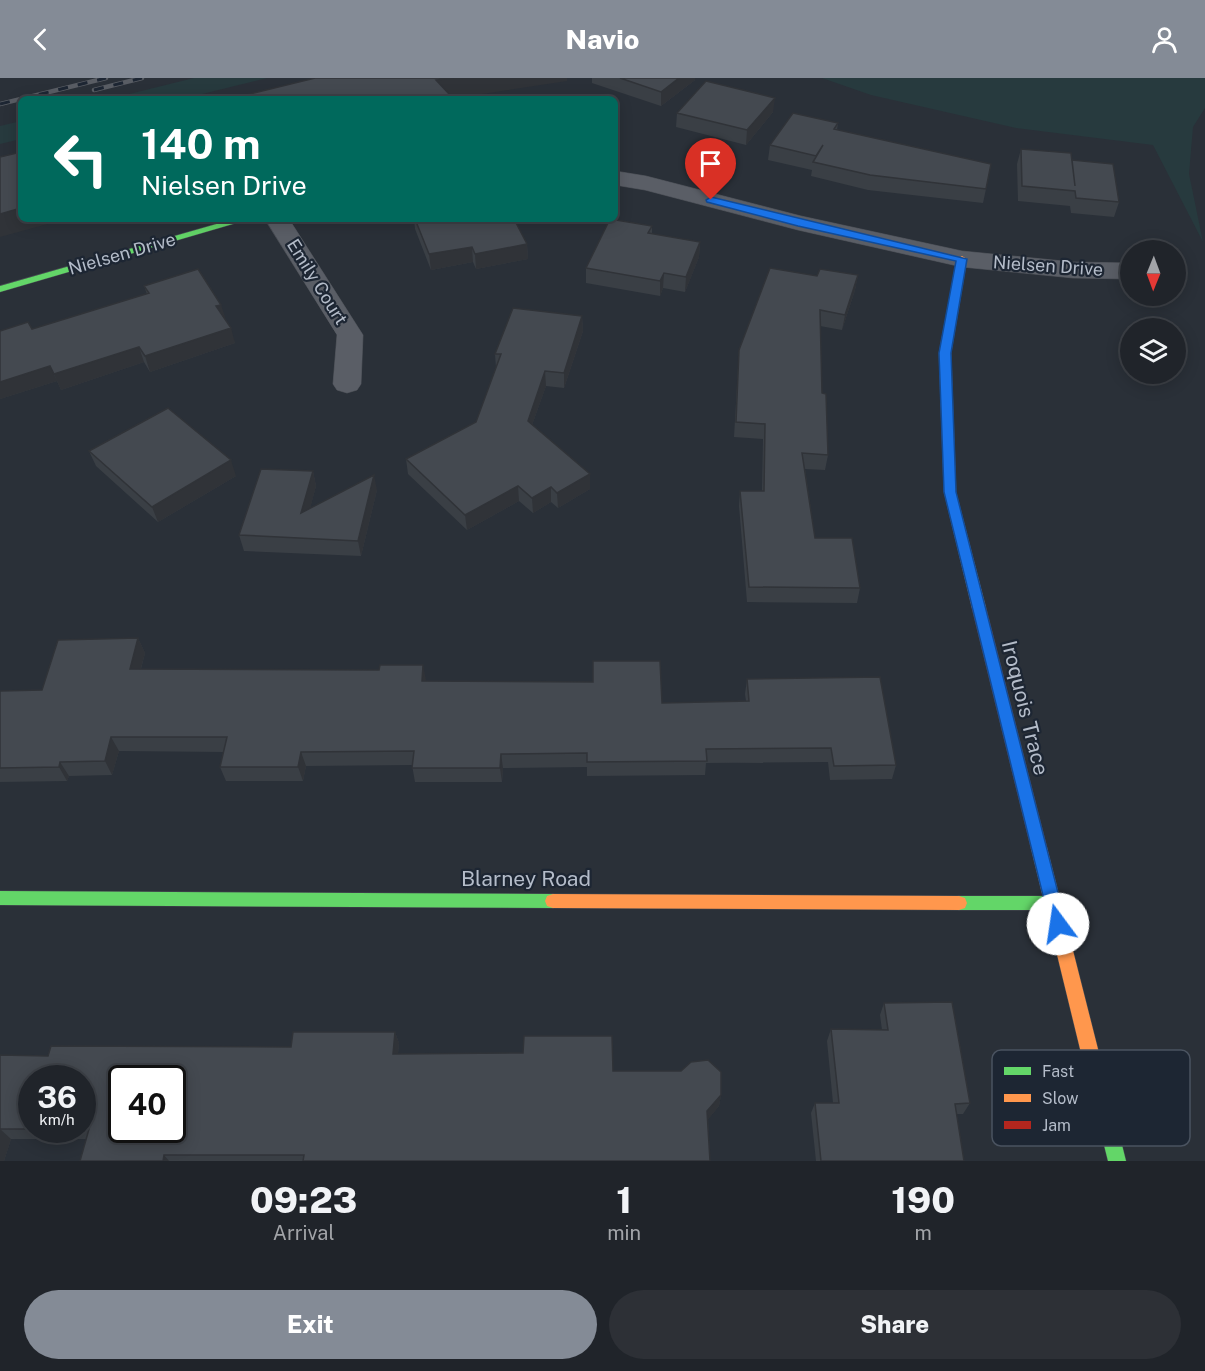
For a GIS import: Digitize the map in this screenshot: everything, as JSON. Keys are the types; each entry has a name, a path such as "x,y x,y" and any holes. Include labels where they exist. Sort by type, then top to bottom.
{"street":[{"name":"Nielsen Drive","path":"618,178 646,183 798,223 962,259 1073,270 1120,271"},
{"name":"Nielsen Drive","path":"0,289 234,222"},
{"name":"Emily Court","path":"279,222 350,335 347,384"},
{"name":"Iroquois Trace","path":"962,259 945,353 950,492 1090,1050"},
{"name":"Blarney Road","path":"0,898 1052,903"},
{"name":"Iroquois Trace","path":"1114,1146 1118,1161"}],"green space":[{"path":"194,78 267,78 194,96 121,96"},
{"path":"822,78 1205,78 1205,108 1193,127 1189,174 1203,242 1153,145 1016,128 871,95"},
{"path":"18,122 18,140 0,144 0,126"}],"building":[{"path":"315,78 453,78 436,80 450,95 446,96 242,96"},
{"path":"620,78 679,78 661,92"},
{"path":"706,81 775,98 747,130 677,113"},
{"path":"793,113 838,123 834,129 991,164 986,189 870,175 813,162 823,145 816,156 770,145"},
{"path":"1021,149 1071,153 1075,186 1072,160 1113,164 1119,202 1076,198 1075,191 1022,186"},
{"path":"18,153 18,209 0,214 0,157"},
{"path":"618,220 652,226 648,233 700,242 686,277 664,273 660,281 586,268 609,222"},
{"path":"416,222 516,222 527,244 475,254 472,247 429,254"},
{"path":"770,268 817,276 820,269 858,275 845,315 820,310 822,393 826,394 828,455 802,453 815,538 852,538 860,588 749,587 740,491 764,491 765,424 736,422 739,350"},
{"path":"198,269 221,305 216,306 231,328 145,356 139,347 54,374 50,366 0,382 0,331 28,322 32,329 149,293 144,286"},
{"path":"513,308 582,316 564,373 545,371 528,421 590,474 557,493 551,487 532,498 518,486 465,515 406,459 476,422 501,354 495,354"},
{"path":"168,408 231,460 152,507 89,451"},
{"path":"261,469 313,471 301,513 374,475 358,541 239,535"},
{"path":"138,638 130,669 379,670 380,665 423,665 422,681 593,682 593,661 660,661 662,703 749,701 747,679 880,677 896,765 834,766 831,748 706,749 707,761 587,762 587,753 501,754 500,768 412,768 414,751 301,752 298,767 220,767 227,737 111,737 105,761 60,762 59,767 0,768 0,691 42,690 58,640"},
{"path":"952,1002 970,1103 955,1104 964,1161 821,1161 815,1103 839,1103 831,1029 888,1030 884,1003"},
{"path":"293,1032 395,1032 393,1054 523,1053 524,1036 612,1036 613,1071 681,1071 691,1062 708,1060 721,1072 721,1095 707,1111 710,1161 303,1161 304,1155 164,1155 163,1161 80,1161 85,1143 96,1143 96,1065 18,1065 18,1129 0,1129 0,1055 48,1056 51,1046 291,1047"}],"railway":[{"path":"33,96 106,78"},
{"path":"94,90 142,78"},
{"path":"0,104 18,100"}],"traffic: fast":[{"path":"0,289 234,222"},
{"path":"0,898 553,901"},
{"path":"959,903 1052,903"},
{"path":"1113,1146 1117,1161"}],"traffic: slow":[{"path":"962,259 945,353 950,492 979,608"},
{"path":"1039,848 1089,1050"},
{"path":"553,901 959,903"}],"traffic: jam":[{"path":"979,608 1039,848"}],"route":[{"path":"711,200 798,223 962,259 945,353 950,492 1058,924"}]}
